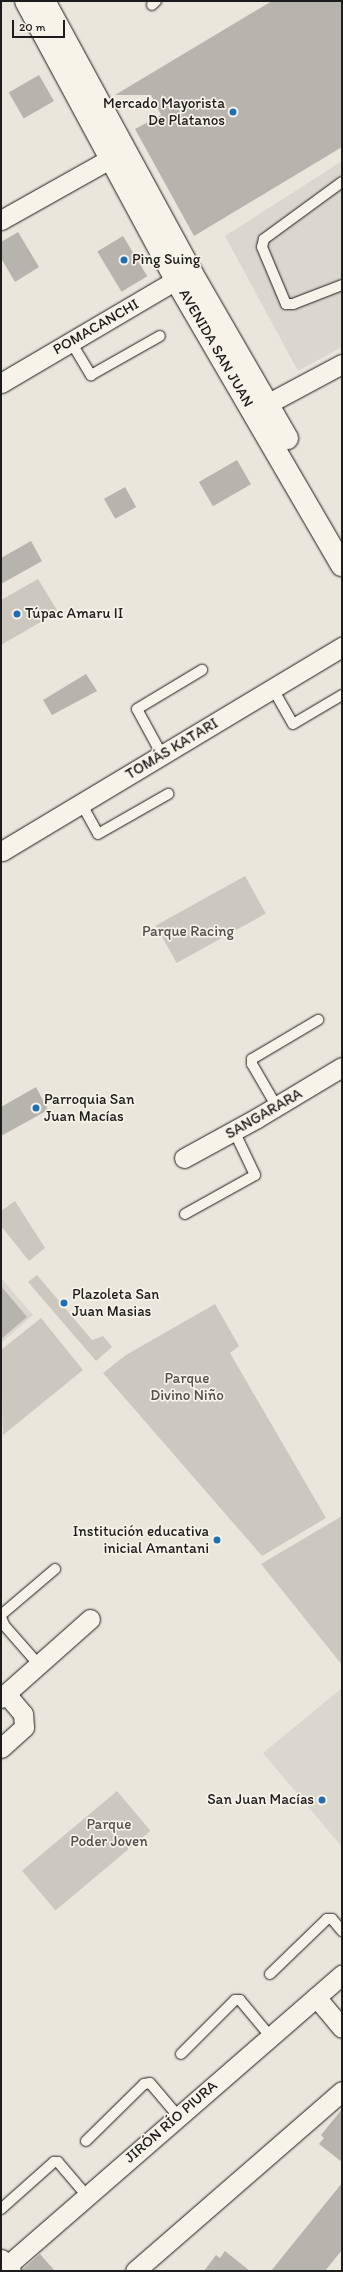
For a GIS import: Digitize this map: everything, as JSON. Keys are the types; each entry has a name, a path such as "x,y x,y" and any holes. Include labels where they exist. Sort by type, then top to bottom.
{"street":[{"name":"AVENIDA SAN JUAN","path":"26,1 117,154 342,565"},
{"name":"AVENIDA SAN JUAN","path":"44,1 117,154"},
{"path":"1,220 117,154"},
{"name":"AVENIDA SAN JUAN","path":"183,276 267,404 342,535"},
{"name":"POMACANCHI","path":"1,383 183,276"},
{"path":"267,404 342,364"},
{"name":"TOMÁS KATARI","path":"2,850 342,648"},
{"name":"SANGARARA","path":"184,1158 234,1131 342,1067"},
{"path":"1,1748 24,1727 23,1714 3,1696 90,1619"},
{"name":"JIRÓN RÍO PIURA","path":"4,2268 342,1975"},
{"path":"316,1997 342,2028"},
{"path":"135,2271 342,2091"}],"lane":[{"path":"342,182 264,239 262,247 286,304 294,304 342,285"},
{"path":"71,342 91,375 160,336"},
{"path":"162,755 137,710 202,670"},
{"path":"273,689 293,724 342,695"},
{"path":"81,803 98,834 168,794"},
{"path":"277,1106 252,1064 252,1059 318,1020"},
{"path":"185,1214 255,1175 234,1131"},
{"path":"39,1665 4,1625 1,1616 55,1569"},
{"path":"270,1974 328,1919 332,1919 342,1931"},
{"path":"181,2054 235,2000 240,2000 270,2036"},
{"path":"86,2141 144,2084 150,2083 178,2116"},
{"path":"1,2209 54,2162 58,2162 87,2196"}],"shaded area":[{"path":"342,161 342,347 298,371 225,236"},
{"path":"1,1278 33,1315 1,1343"},
{"name":"San Juan Macías","path":"342,1688 342,1847 263,1753"}],"green space":[{"path":"38,579 58,612 1,645 1,600"},
{"name":"Parque Racing","path":"245,876 266,914 177,963 156,925"},
{"path":"15,1201 45,1248 29,1261 1,1226 1,1211"},
{"path":"37,1275 92,1340 103,1336 112,1347 96,1361 28,1282"},
{"name":"Parque Divino Niño","path":"215,1304 239,1346 230,1353 326,1518 262,1556 103,1373 126,1355"},
{"path":"41,1318 83,1370 3,1435 1,1350"},
{"path":"342,1516 342,1665 261,1564"},
{"name":"Parque Poder Joven","path":"117,1791 150,1831 55,1911 22,1871"}],"building":[{"name":"Mercado Mayorista De Platanos","path":"272,1 342,1 342,147 194,236 135,129 161,115 151,95 115,95"},
{"path":"39,75 54,101 24,118 9,92"},
{"path":"18,232 39,267 15,282 1,258 1,242"},
{"path":"123,236 147,276 121,292 97,251"},
{"path":"237,460 251,484 213,506 199,482"},
{"path":"125,487 136,507 115,519 104,499"},
{"path":"31,541 42,561 1,584 1,558"},
{"path":"86,674 97,691 52,715 43,700"},
{"path":"36,1087 48,1110 1,1136 1,1107"},
{"path":"1,1286 27,1317 1,1339"},
{"path":"342,2109 342,2162 319,2144 324,2138 321,2135"},
{"path":"342,2183 342,2250 325,2271 271,2271"},
{"path":"225,2251 250,2271 204,2271 216,2255 220,2258"},
{"path":"40,2254 55,2271 22,2271 22,2270"}],"place":[{"name":"Mercado Mayorista De Platanos","path":"233,112"},
{"name":"Ping Suing","path":"124,260"},
{"name":"Túpac Amaru II","path":"17,614"},
{"name":"Parroquia San Juan Macías","path":"36,1108"},
{"name":"Plazoleta San Juan Masias","path":"64,1303"},
{"name":"Institución educativa inicial Amantani","path":"217,1540"},
{"name":"San Juan Macías","path":"322,1800"}]}
